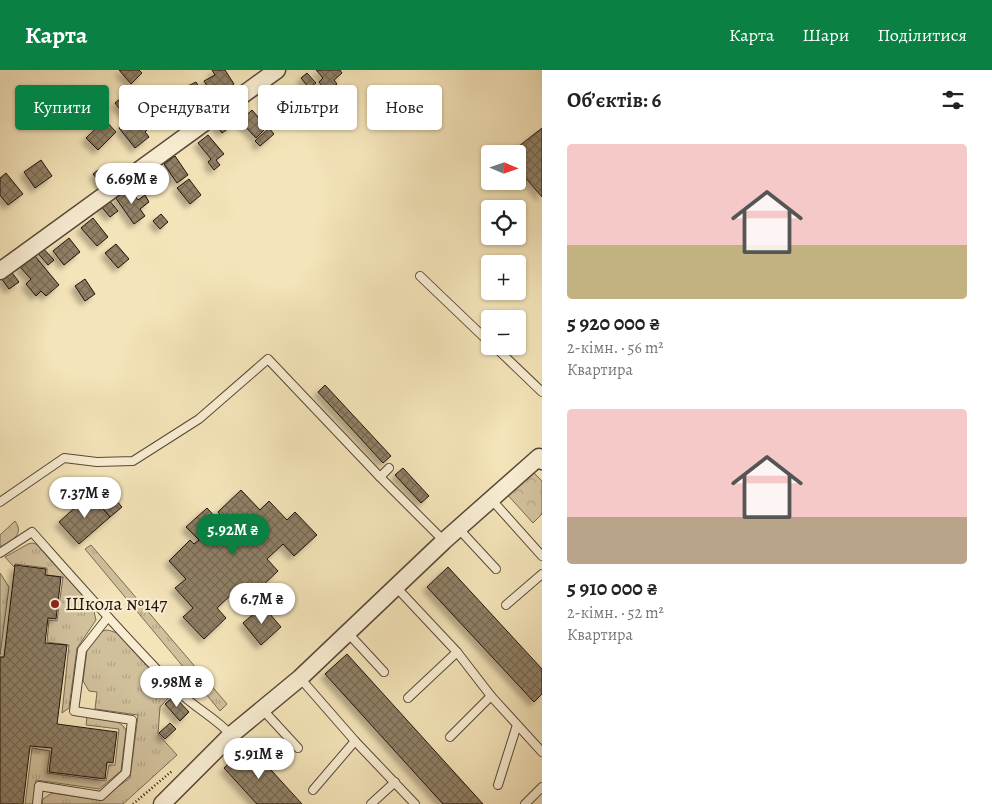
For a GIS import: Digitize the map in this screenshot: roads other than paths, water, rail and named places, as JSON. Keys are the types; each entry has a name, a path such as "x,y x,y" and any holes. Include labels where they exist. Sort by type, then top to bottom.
{"street":[{"path":"0,271 277,70"},
{"path":"162,804 231,735 300,678 346,632 458,528 541,457"}],"lane":[{"path":"420,276 481,334"},
{"path":"503,355 542,392"},
{"path":"0,502 64,458 97,462 134,461 199,419 268,359 380,477 444,541"},
{"path":"380,477 388,468"},
{"path":"491,499 542,556"},
{"path":"458,528 496,569"},
{"path":"0,553 32,532 108,617 181,694 223,726 231,735"},
{"path":"506,605 542,574"},
{"path":"396,587 457,652 491,696 542,752"},
{"path":"37,804 39,786 101,796 126,773 132,720 74,711 82,650 108,617"},
{"path":"346,632 384,672"},
{"path":"408,698 457,652"},
{"path":"300,678 355,741 415,804"},
{"path":"450,737 491,696"},
{"path":"263,710 298,748"},
{"path":"498,785 517,725"},
{"path":"313,790 355,741"},
{"path":"371,804 395,782"},
{"path":"525,804 542,787"}],"place":[{"name":"Школа №147","path":"55,604"}]}
